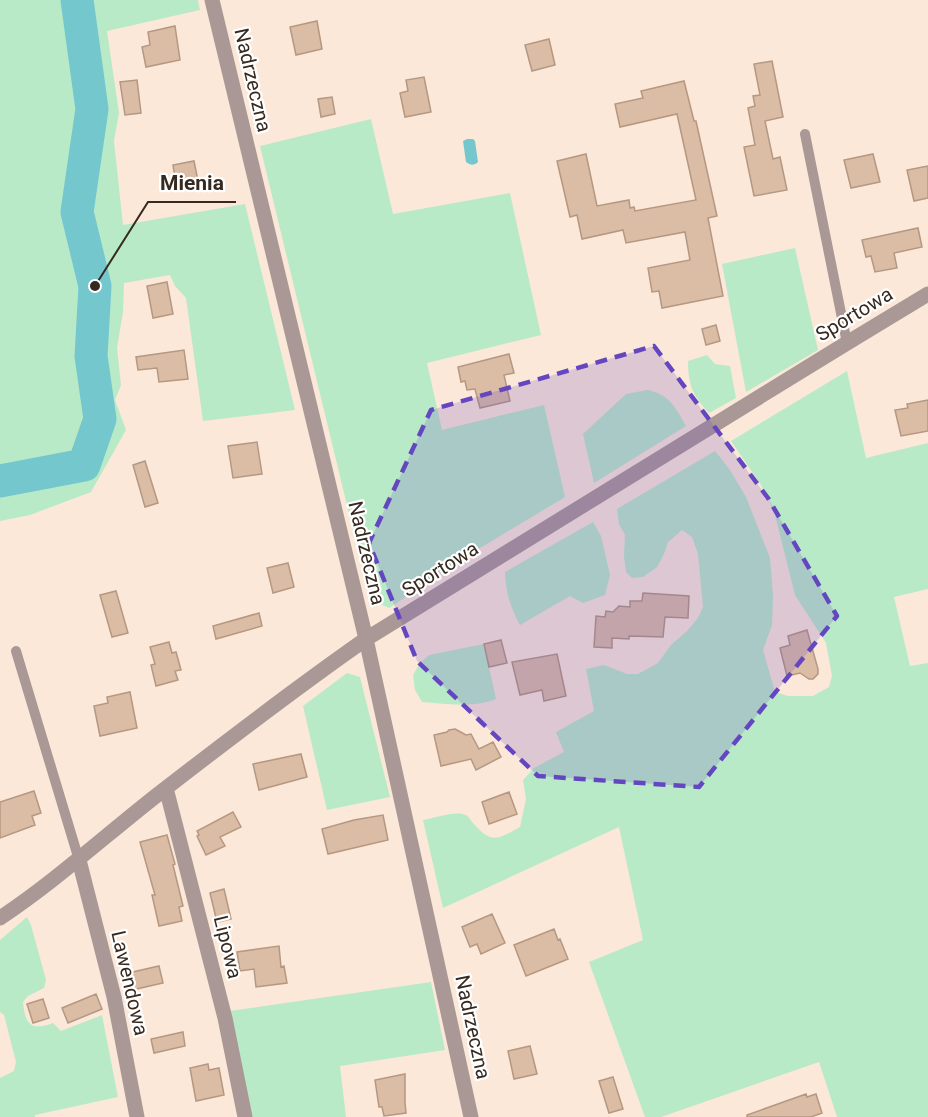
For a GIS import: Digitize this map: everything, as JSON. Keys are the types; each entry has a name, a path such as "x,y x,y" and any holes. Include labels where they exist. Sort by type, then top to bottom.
{"street":[{"name":"Nadrzeczna","path":"213,0 366,639 471,1117"},
{"name":"Sportowa","path":"0,918 79,860 166,788 366,639 928,294"},
{"name":"Lipowa","path":"166,788 225,1018 245,1117"},
{"name":"Lawendowa","path":"79,860 114,997 137,1117"}],"lane":[{"path":"805,134 847,343"},
{"path":"16,651 79,860"}],"highlighted area":[{"path":"654,346 768,498 837,616 699,787 538,776 417,661 369,543 431,410"}],"green space":[{"path":"0,0 198,0 200,10 107,31 119,113 114,141 123,225 245,204 295,410 203,421 186,298 175,286 170,275 124,283 123,312 117,348 121,385 115,400 126,430 91,492 30,515 0,521"},
{"path":"371,119 393,214 510,193 541,335 427,363 442,430 544,405 565,497 470,554 389,608 375,602 368,592 260,146"},
{"path":"795,248 818,350 746,392 722,264"},
{"path":"707,355 715,364 730,366 736,398 709,413 692,390 688,369 688,361"},
{"path":"847,371 866,458 928,443 928,589 894,597 910,666 928,663 928,1117 837,1117 819,1062 661,1117 645,1117 589,962 643,940 619,827 443,908 423,820 462,814 486,835 496,838 520,827 526,799 523,780 534,768 564,752 556,732 594,711 586,669 604,665 627,674 638,674 658,663 671,645 698,618 703,607 698,554 692,537 682,530 668,542 657,567 643,577 632,578 626,572 625,535 619,524 617,509 715,451 730,470 746,497 770,558 773,596 772,625 763,650 775,692 788,696 813,696 829,687 832,676 826,643 795,595 774,511 761,485 731,441"},
{"path":"648,390 667,399 686,426 594,483 583,434 626,394"},
{"path":"593,522 601,536 610,575 605,595 583,603 570,596 520,625 509,599 505,572"},
{"path":"484,644 496,699 469,704 422,702 415,690 413,675 420,663 429,655"},
{"path":"347,673 360,677 390,797 327,810 303,706"},
{"path":"27,917 46,980 44,988 28,996 23,1002 25,1016 34,1026 53,1023 61,1031 102,1015 118,1097 35,1115 35,1117 0,1117 0,1078 14,1071 16,1062 4,1015 0,1012 0,940"},
{"path":"431,982 445,1050 340,1066 346,1117 252,1117 230,1011"}],"water":[{"path":"467,139 475,141 478,162 474,165 466,162 463,141"}],"building":[{"path":"317,21 322,49 296,55 290,27"},
{"path":"175,26 180,60 146,67 142,47 150,45 148,32"},
{"path":"549,39 555,65 532,71 525,45"},
{"path":"772,61 783,117 765,121 773,159 780,157 787,190 754,196 744,147 755,145 748,108 755,106 753,96 760,95 754,64"},
{"path":"424,77 431,112 405,117 400,93 408,91 406,80"},
{"path":"137,80 141,113 125,115 120,82"},
{"path":"684,81 694,121 696,121 717,216 708,218 723,296 662,308 659,291 652,292 648,268 690,260 685,232 626,243 623,230 582,239 577,215 570,217 557,161 586,154 597,206 629,200 630,208 634,207 635,211 696,200 677,114 620,127 615,104 643,98 641,91"},
{"path":"332,97 335,114 321,117 318,99"},
{"path":"873,154 880,182 851,188 844,160"},
{"path":"194,161 199,186 177,190 173,165"},
{"path":"928,166 928,198 914,201 907,170"},
{"path":"918,228 922,247 894,253 897,268 875,272 871,256 866,257 862,240"},
{"path":"167,282 173,314 153,318 147,286"},
{"path":"716,325 720,341 706,345 702,329"},
{"path":"184,350 188,379 159,382 157,368 138,370 136,357"},
{"path":"509,354 514,373 504,375 510,401 480,408 475,389 467,390 465,381 461,382 458,367"},
{"path":"928,400 928,431 901,436 895,410 908,408 907,404"},
{"path":"257,442 262,474 233,478 228,446"},
{"path":"145,461 158,503 145,507 133,465"},
{"path":"288,563 294,587 273,593 267,568"},
{"path":"116,591 128,633 112,637 100,595"},
{"path":"643,593 689,596 688,618 665,617 663,637 612,638 612,648 594,647 596,616 605,617 606,611 613,612 619,606 630,607 630,601 642,601"},
{"path":"259,613 262,626 216,639 213,626"},
{"path":"807,630 818,674 813,679 800,673 787,676 780,648 790,645 788,636"},
{"path":"501,640 507,663 489,667 484,644"},
{"path":"169,642 172,653 176,652 181,670 175,671 178,680 156,686 151,665 155,664 150,647"},
{"path":"557,654 566,696 544,701 542,690 520,695 512,662"},
{"path":"130,692 137,728 100,736 94,706 108,703 107,697"},
{"path":"455,729 466,735 471,734 479,749 493,742 501,757 476,770 471,759 441,766 434,735"},
{"path":"301,754 307,777 259,790 253,764"},
{"path":"34,791 41,813 32,816 35,825 0,838 0,802"},
{"path":"509,792 517,814 489,824 482,802"},
{"path":"233,812 241,827 220,837 225,846 206,855 197,831"},
{"path":"383,815 388,840 328,854 322,829"},
{"path":"167,835 183,906 179,907 182,921 159,926 152,895 155,895 140,842"},
{"path":"224,889 231,919 217,922 210,893"},
{"path":"492,914 505,943 481,954 477,944 470,947 462,927"},
{"path":"554,929 568,959 526,976 514,945"},
{"path":"279,946 281,967 284,966 287,983 256,987 254,969 240,971 237,952"},
{"path":"159,966 163,983 132,990 128,973"},
{"path":"96,994 102,1009 68,1023 62,1008"},
{"path":"43,999 49,1018 33,1023 27,1004"},
{"path":"183,1032 185,1046 154,1053 151,1039"},
{"path":"530,1046 537,1074 514,1079 508,1051"},
{"path":"208,1064 209,1070 219,1068 224,1095 196,1101 190,1068"},
{"path":"405,1074 406,1113 384,1116 382,1107 379,1107 375,1080"},
{"path":"613,1077 623,1109 609,1113 599,1081"},
{"path":"806,1094 807,1097 816,1094 822,1113 811,1117 747,1117 747,1115"}],"waterway":[{"path":"0,481 84,465 100,419 91,356 95,286 77,212 92,109 77,0"}],"place":[{"name":"Mienia","path":"95,286"}]}
